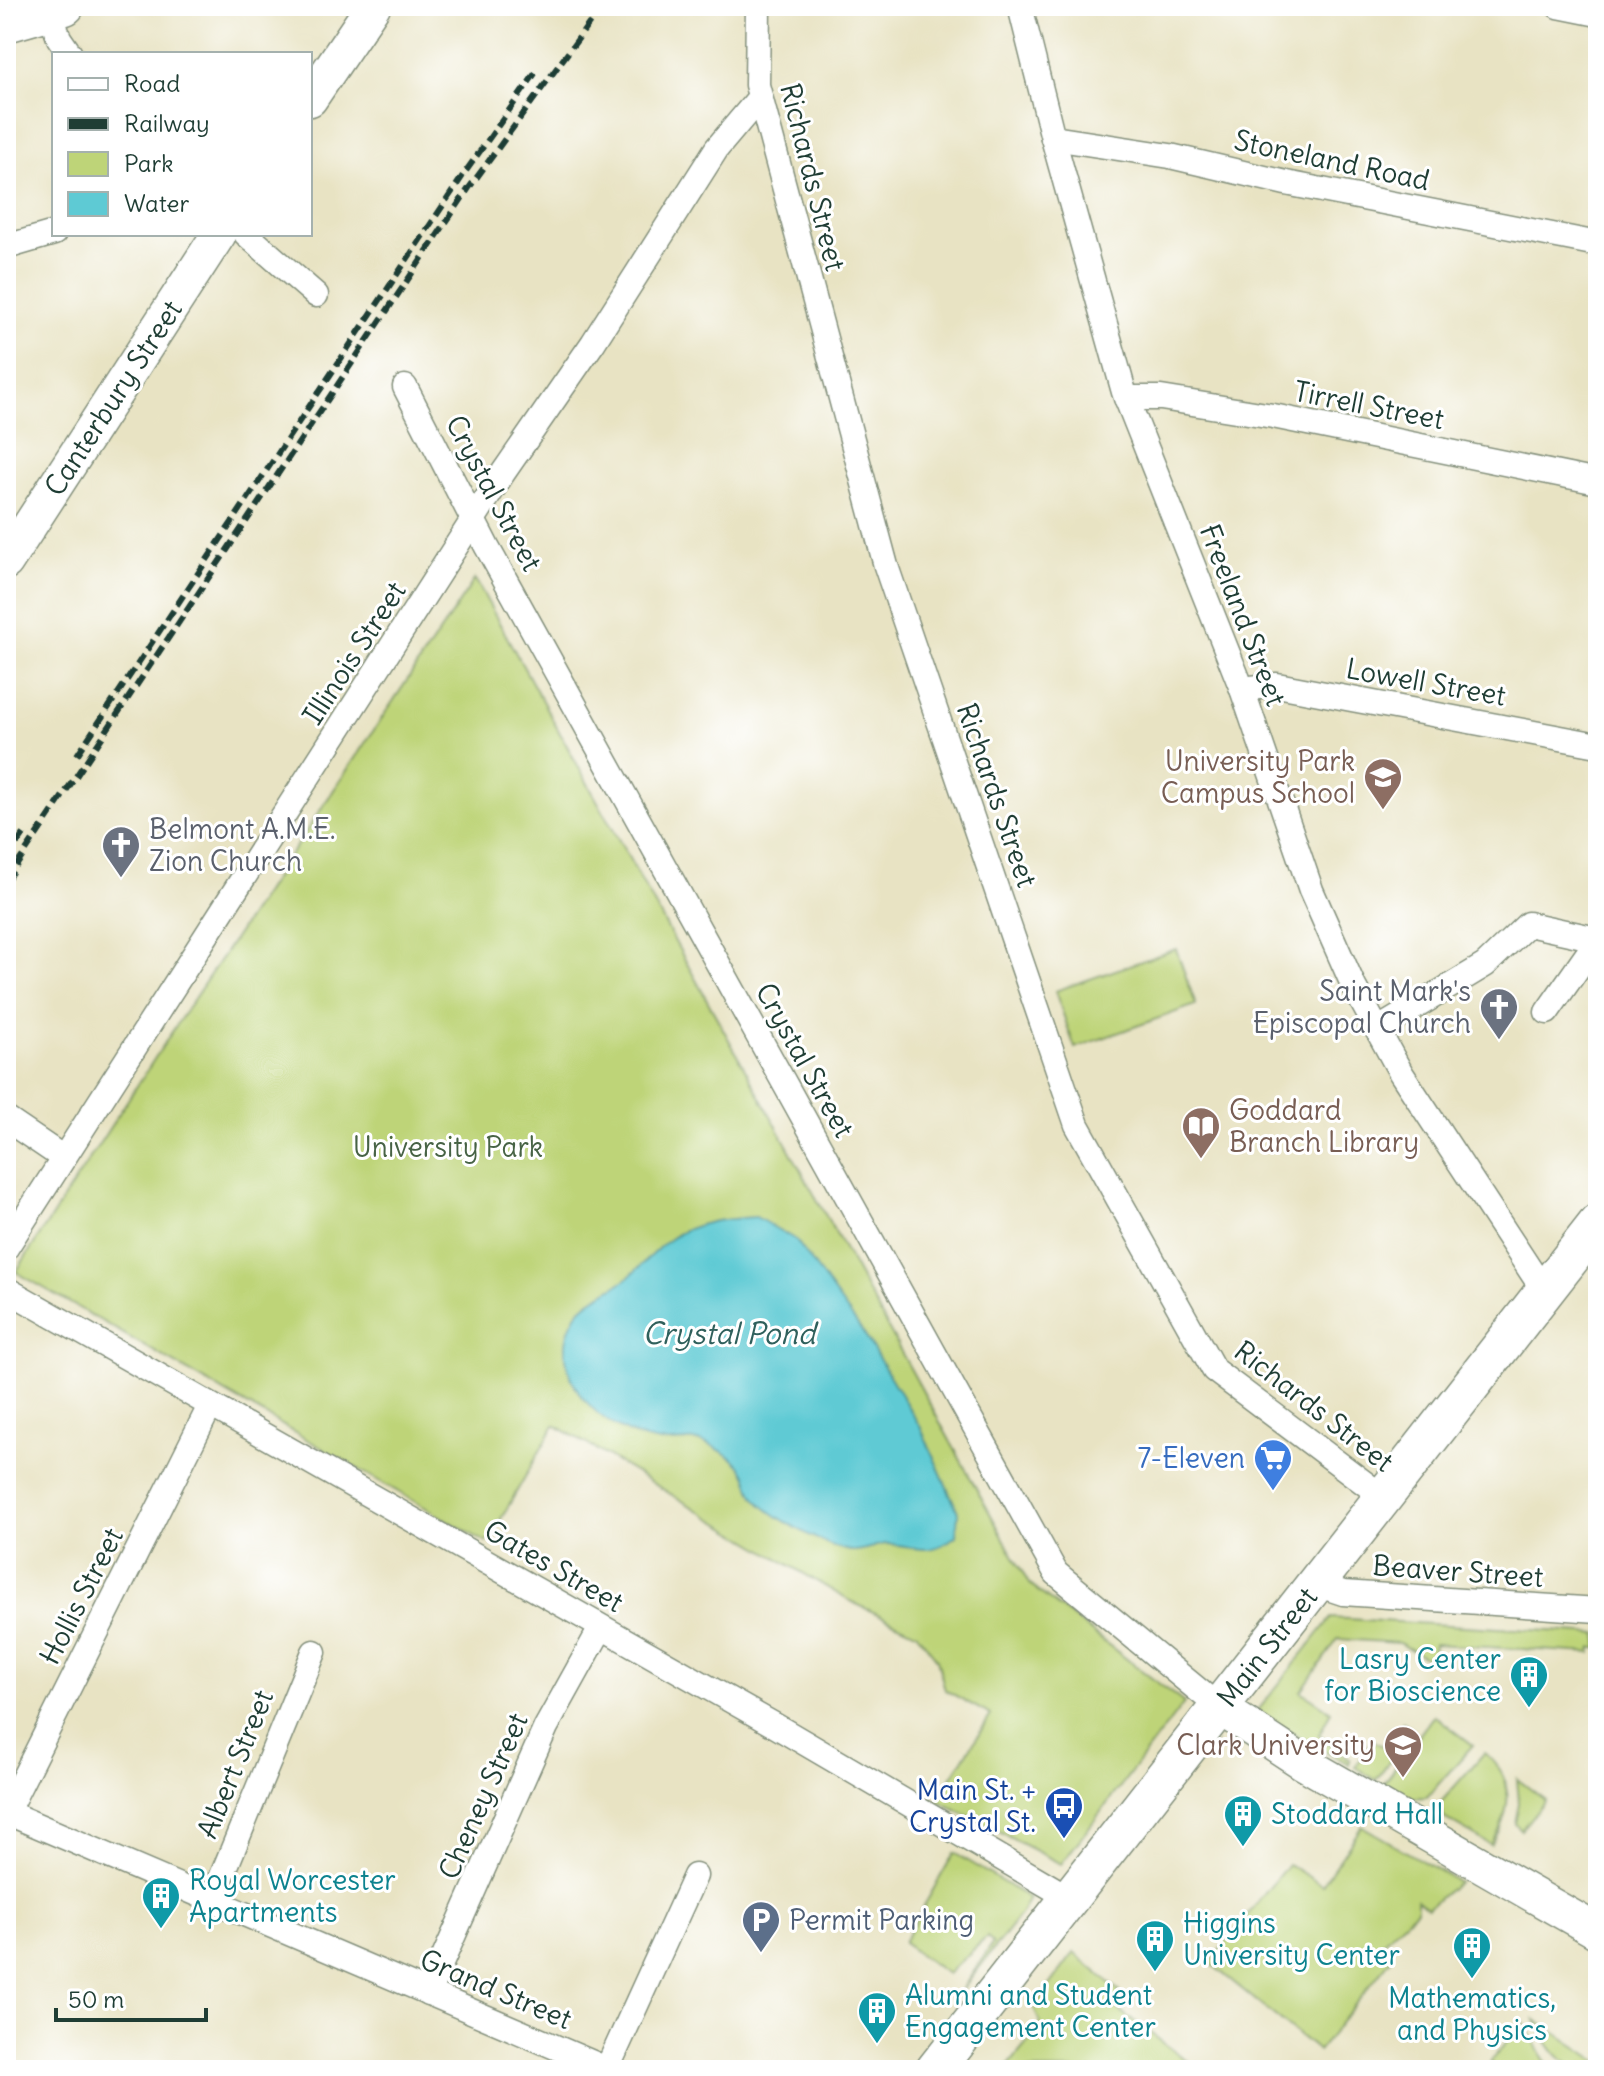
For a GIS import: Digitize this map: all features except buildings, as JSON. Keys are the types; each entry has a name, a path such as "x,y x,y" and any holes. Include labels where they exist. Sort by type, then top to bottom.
{"main road":[{"path":"6,23 54,8"},
{"name":"Main Street","path":"935,2070 1598,1223"}],"street":[{"path":"312,96 373,6"},
{"name":"Richards Street","path":"758,6 755,42 760,97 886,566 1077,1125 1214,1370 1383,1497"},
{"name":"Freeland Street","path":"1020,6 1053,138 1126,398 1242,689 1311,890 1377,1030 1427,1115 1544,1291"},
{"path":"1558,6 1598,14"},
{"path":"54,8 69,52"},
{"name":"Illinois Street","path":"6,1248 717,148 760,97"},
{"name":"Stoneland Road","path":"1053,138 1170,156 1286,183 1598,244"},
{"path":"6,247 52,234"},
{"name":"Canterbury Street","path":"6,562 218,236"},
{"path":"248,236 316,295"},
{"name":"Crystal Street","path":"405,387 473,522 1056,1573 1220,1708"},
{"name":"Tirrell Street","path":"1126,398 1161,398 1273,416 1598,482"},
{"name":"Lowell Street","path":"1242,689 1277,685 1598,745"},
{"path":"1377,1030 1485,965 1528,924 1598,939 1547,1012"},
{"path":"6,1119 62,1157"},
{"name":"Gates Street","path":"6,1289 1071,1899"},
{"name":"Hollis Street","path":"6,1812 210,1406"},
{"name":"Beaver Street","path":"1316,1584 1343,1593 1598,1610"},
{"name":"Cheney Street","path":"428,1993 546,1727 601,1628"},
{"name":"Albert Street","path":"212,1900 314,1652"},
{"path":"1220,1708 1304,1763 1598,1932"},
{"name":"Grand Street","path":"6,1812 608,2070"},
{"path":"608,2070 695,1876"}],"green space":[{"name":"University Park","path":"475,579 1029,1584 1184,1703 1061,1864 937,1800 991,1715 945,1690 937,1659 916,1632 850,1601 555,1425 487,1543 16,1272 179,1021"},
{"path":"1176,949 1196,1005 1075,1048 1055,991"},
{"path":"1331,1618 1598,1634 1598,1648 1592,1648 1591,1653 1434,1644 1432,1661 1399,1643 1338,1639 1301,1691 1331,1711 1319,1735 1350,1760 1349,1764 1256,1713"},
{"path":"1434,1715 1473,1745 1427,1797 1410,1798 1384,1783"},
{"path":"1403,1722 1413,1729 1376,1780 1355,1767 1372,1740 1386,1748"},
{"path":"1484,1753 1502,1773 1507,1796 1503,1820 1491,1845 1444,1818 1440,1803"},
{"path":"1517,1779 1545,1800 1521,1830 1515,1824 1519,1803"},
{"path":"1362,1826 1458,1882 1428,1908 1417,1899 1417,1910 1378,1946 1391,1959 1318,2051 1210,1963 1288,1864 1322,1885"},
{"path":"954,1853 1029,1898 1021,1914 961,1991 993,1943 987,1937 947,1974 903,1943"},
{"path":"1074,1953 1120,1992 1112,2005 1200,2070 1005,2070 1037,2031 1040,2023 1034,2007"},
{"path":"1536,2020 1598,2061 1598,2070 1575,2067 1559,2057"},
{"path":"1523,2022 1549,2068 1503,2070 1490,2062"}],"water":[{"name":"Crystal Pond","path":"756,1217 796,1240 864,1334 921,1428 958,1512 956,1536 946,1543 929,1549 888,1544 856,1551 830,1545 784,1521 760,1503 742,1468 723,1452 701,1442 660,1442 638,1437 617,1427 598,1414 572,1379 566,1358 567,1337 576,1315 585,1305 625,1280 658,1248 680,1233 711,1222"}],"railway":[{"path":"6,881 469,188 602,6"},
{"path":"77,755 466,171 539,68"},
{"path":"6,858 27,830"}],"place":[{"name":"University Park Campus School","path":"1383,811"},
{"name":"Belmont A.M.E. Zion Church","path":"121,879"},
{"name":"Saint Mark's Episcopal Church","path":"1499,1041"},
{"name":"Goddard Branch Library","path":"1201,1160"},
{"name":"7-Eleven","path":"1273,1492"},
{"name":"Lasry Center for Bioscience","path":"1529,1709"},
{"name":"Clark University","path":"1403,1779"},
{"name":"Main St. + Crystal St.","path":"1064,1840"},
{"name":"Stoddard Hall","path":"1243,1848"},
{"name":"Royal Worcester Apartments","path":"161,1930"},
{"name":"Permit Parking","path":"761,1954"},
{"name":"Higgins University Center","path":"1155,1973"},
{"name":"Mathematics, and Physics","path":"1472,1980"},
{"name":"Alumni and Student Engagement Center","path":"877,2045"}]}
